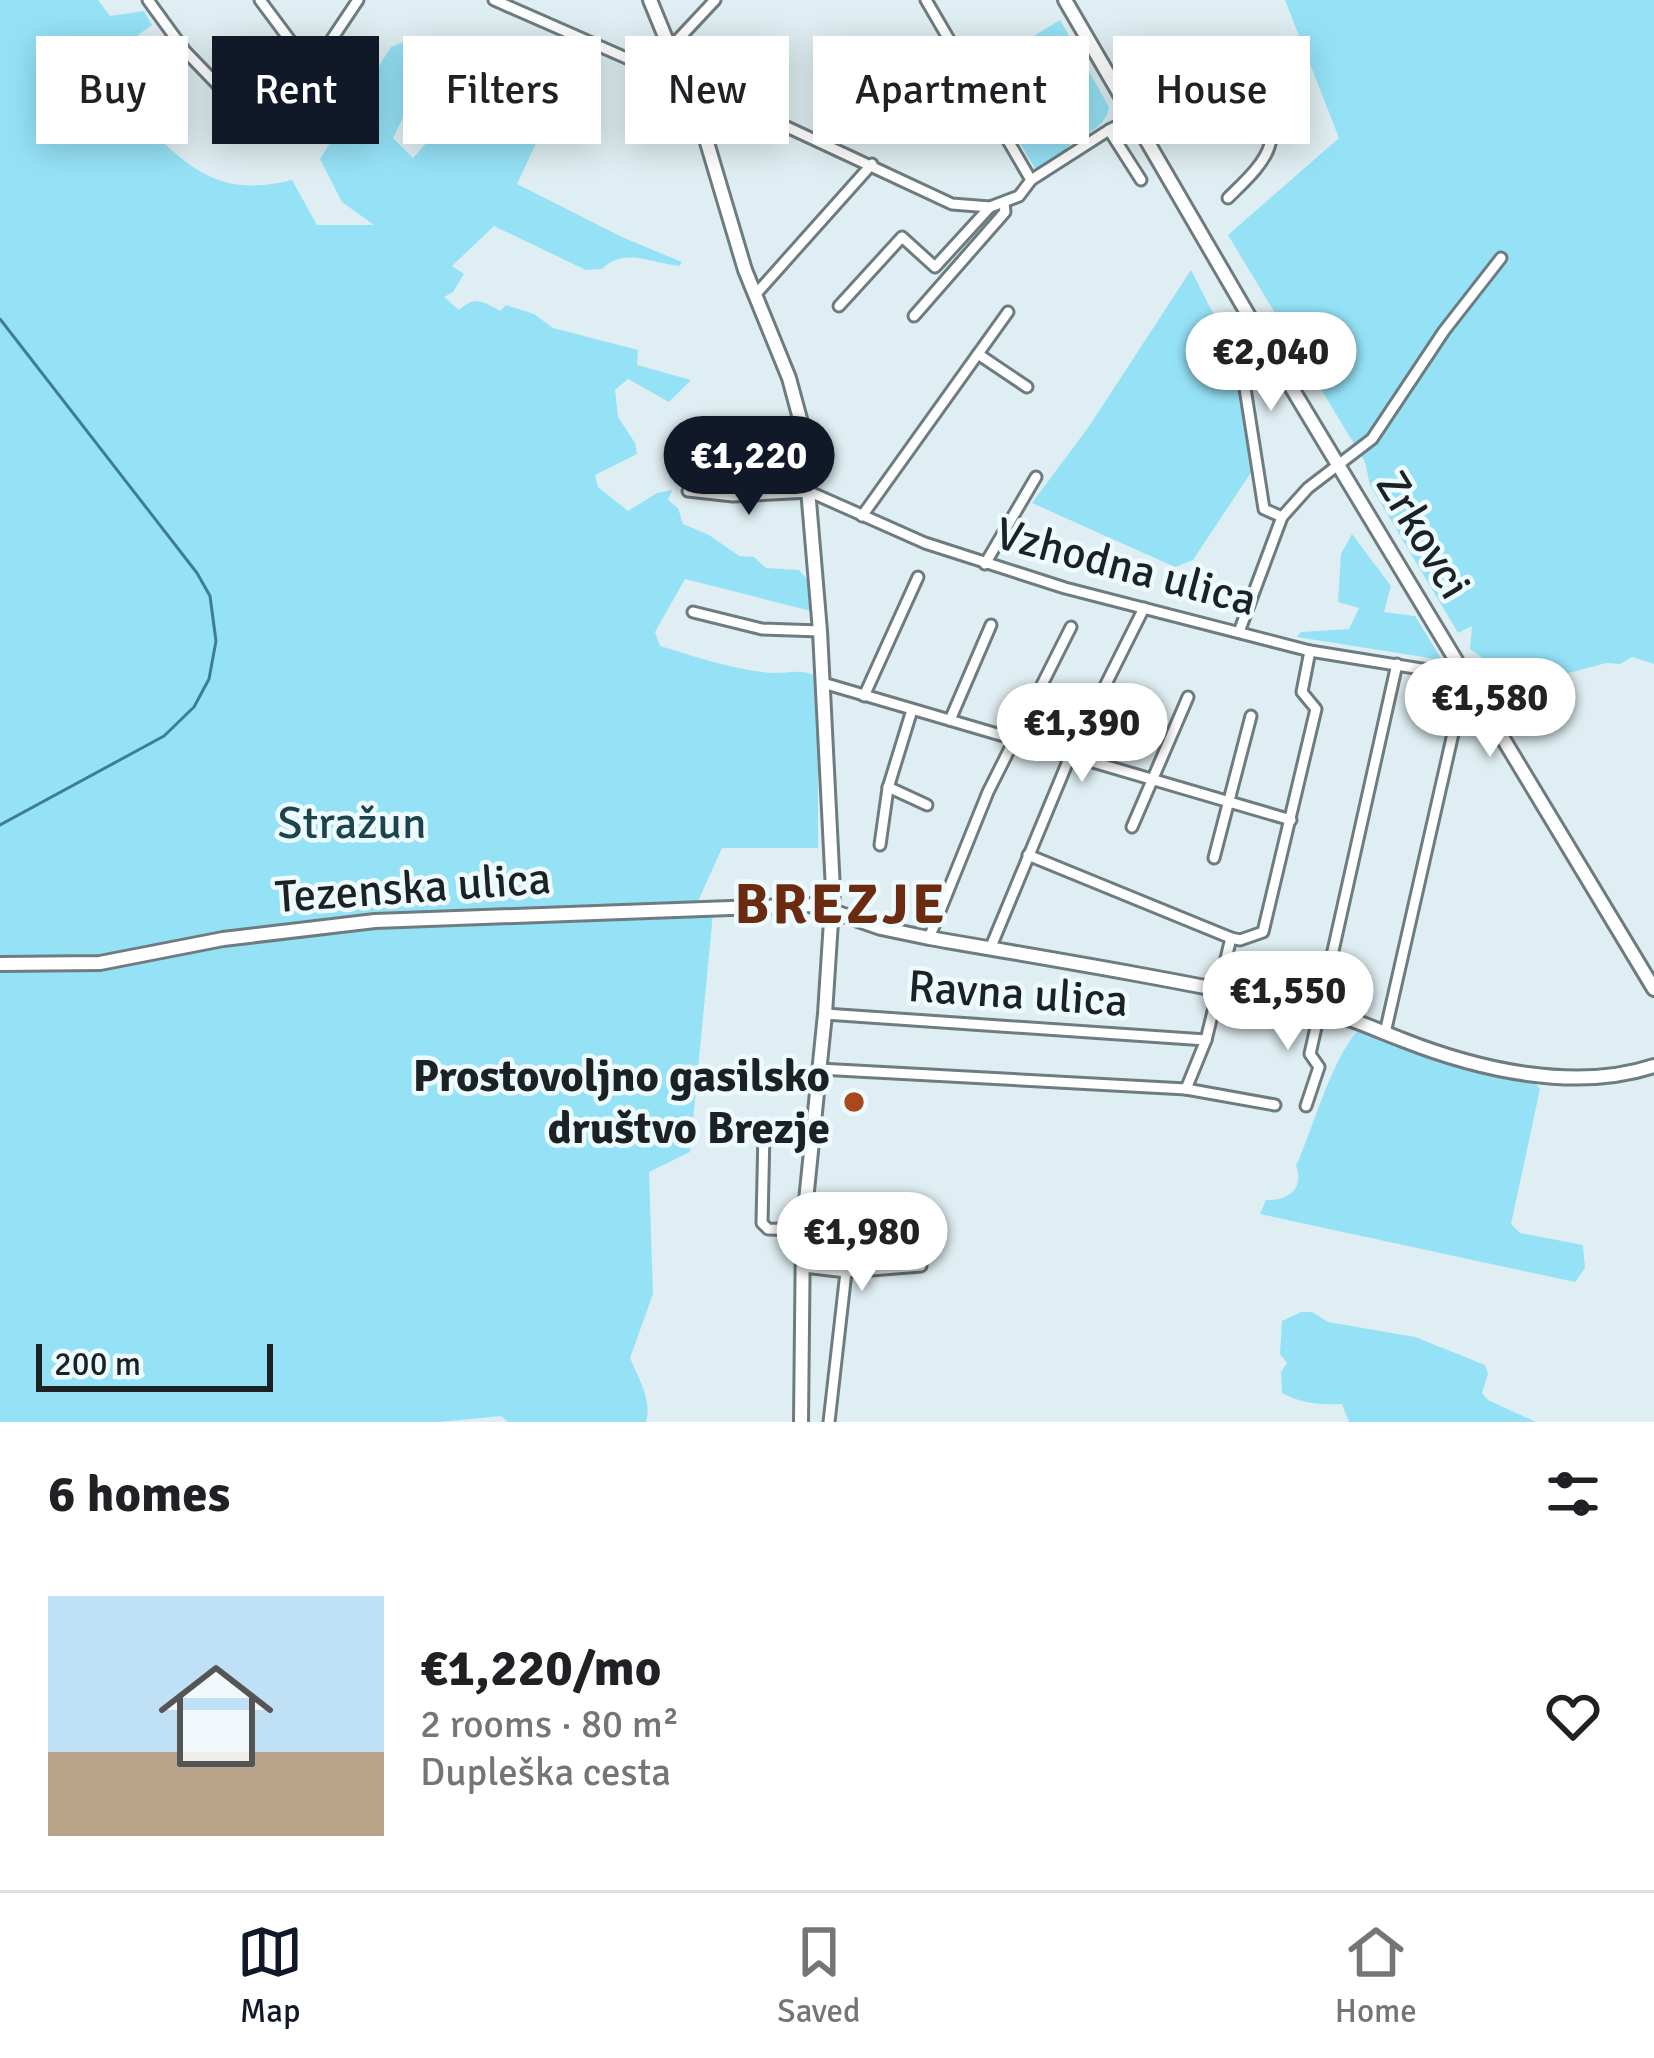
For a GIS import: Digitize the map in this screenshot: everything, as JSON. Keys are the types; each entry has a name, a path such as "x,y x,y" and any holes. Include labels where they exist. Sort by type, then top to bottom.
{"street":[{"path":"148,0 212,79"},
{"path":"260,0 287,36"},
{"path":"335,36 358,0"},
{"path":"494,0 573,36"},
{"path":"650,0 666,36"},
{"path":"681,36 715,0"},
{"path":"926,0 1028,185"},
{"name":"Zrkovci","path":"1065,0 1113,81"},
{"path":"789,124 952,204 990,208 1113,128"},
{"path":"1109,130 1141,180"},
{"path":"705,144 755,295 797,402 820,631 832,910 803,1230 801,1422"},
{"name":"Zrkovci","path":"1150,144 1654,989"},
{"path":"1228,198 1270,144"},
{"path":"755,295 872,164"},
{"path":"914,316 1005,212 1004,203"},
{"path":"839,307 902,237 935,266 990,208"},
{"path":"1239,632 1282,517 1300,494 1360,450 1383,426 1444,331 1501,258"},
{"path":"862,516 1008,312"},
{"path":"1232,339 1242,369 1264,509 1282,517"},
{"path":"977,355 1027,387"},
{"path":"985,563 1036,477"},
{"path":"688,491 733,496 809,492"},
{"name":"Vzhodna ulica","path":"809,492 912,538 985,563 1310,651 1435,669 1455,683 1459,707 1385,1033"},
{"path":"864,696 918,578"},
{"path":"990,949 1071,754 1144,608"},
{"path":"693,612 762,629 820,631"},
{"path":"950,720 991,625"},
{"path":"929,938 967,838 1071,627"},
{"path":"1028,855 1232,938 1240,940 1265,929 1316,709 1302,692 1310,651"},
{"path":"1306,1106 1318,1069 1310,1054 1397,664"},
{"path":"823,683 1291,820"},
{"path":"1132,827 1188,697"},
{"path":"880,845 888,787 912,710"},
{"path":"1214,858 1251,716"},
{"path":"888,787 927,805"},
{"name":"Tezenska ulica","path":"0,964 100,963 223,939 375,922 815,905 881,928 929,938 1320,1010 1460,1058 1546,1075 1611,1076 1654,1066"},
{"path":"1186,1089 1206,1040 1232,938"},
{"name":"Ravna ulica","path":"825,1014 1206,1040"},
{"path":"819,1070 1186,1089 1275,1105"},
{"path":"764,1132 762,1222 769,1229 803,1230"},
{"path":"804,1267 847,1272 921,1266"},
{"path":"829,1422 847,1272"}],"green space":[{"name":"Stražun","path":"0,0 98,0 110,16 144,11 152,25 137,36 36,36 36,144 166,144 219,180 252,186 292,180 317,225 374,225 342,202 320,159 330,144 379,144 379,66 391,47 403,42 403,118 393,138 413,158 425,144 536,144 517,184 682,262 679,266 629,258 586,270 494,226 452,266 464,274 444,297 459,310 479,301 500,311 506,305 534,314 553,328 638,350 637,365 691,380 669,402 628,379 615,390 618,417 637,454 595,475 598,487 628,511 657,493 672,490 668,500 678,508 683,524 739,556 754,557 766,568 799,570 810,583 811,611 685,579 655,632 660,646 717,663 760,672 814,675 818,685 818,848 722,848 694,910 713,913 690,1152 649,1172 653,1294 630,1358 646,1398 646,1422 508,1422 501,1416 439,1422 0,1422"},
{"path":"1285,0 1654,0 1654,664 1632,657 1620,664 1561,675 1502,672 1470,649 1472,626 1458,633 1370,485 1365,462 1228,235 1339,138 1310,64 1310,36 1299,36"},
{"path":"1060,20 1069,36 1033,36"},
{"path":"1089,71 1109,107 1098,127 1089,133"},
{"path":"1021,144 1072,144 1049,164 1036,170"},
{"path":"1191,270 1223,333 1242,394 1252,471 1193,560 1175,567 1032,503 1090,425"},
{"path":"1352,534 1391,586 1384,612 1415,616 1442,660 1297,637 1301,632 1349,629 1359,608 1338,602 1341,554"},
{"path":"1361,1028 1451,1066 1536,1084 1540,1089 1511,1224 1520,1233 1583,1245 1585,1268 1575,1282 1260,1214 1266,1200 1287,1196 1296,1187 1296,1166 1324,1092 1341,1055"},
{"path":"1312,1312 1328,1322 1415,1337 1485,1365 1488,1374 1482,1393 1488,1400 1536,1422 1349,1422 1342,1404 1289,1397 1282,1393 1281,1372 1287,1363 1280,1354 1282,1321"}],"waterway":[{"path":"0,319 197,573 210,596 216,641 209,679 194,707 164,736 0,825"}],"place":[{"name":"Prostovoljno gasilsko društvo Brezje","path":"854,1102"}],"district":[{"name":"BREZJE","path":"841,904"}]}
